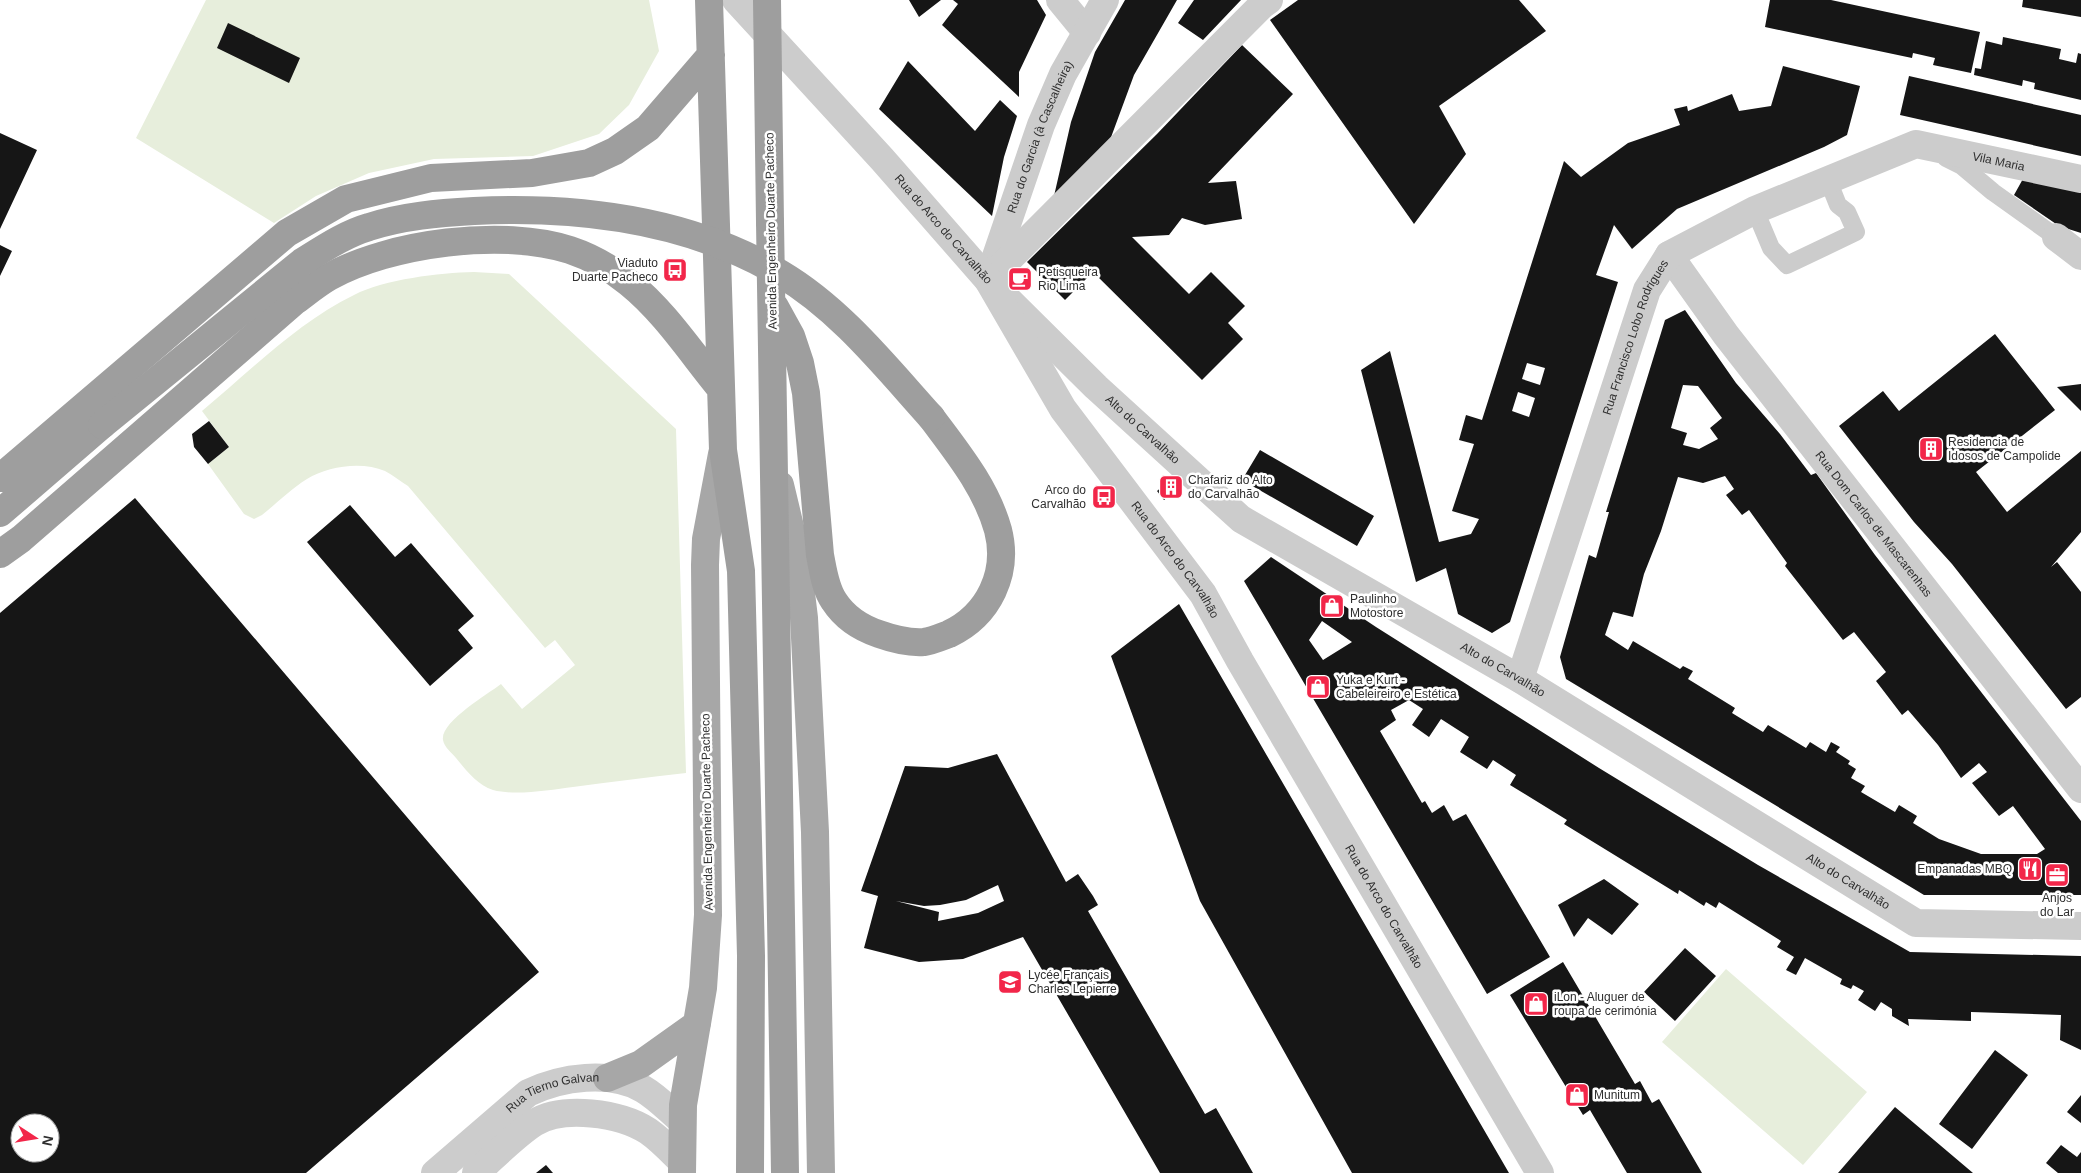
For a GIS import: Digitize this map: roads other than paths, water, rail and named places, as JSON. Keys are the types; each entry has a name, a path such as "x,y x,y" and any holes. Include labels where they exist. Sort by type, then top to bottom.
{"highway":[{"name":"Avenida Engenheiro Duarte Pacheco","path":"709,0 723,450 741,571 751,956 750,1173"},
{"name":"Avenida Engenheiro Duarte Pacheco","path":"767,0 786,1173"},
{"path":"0,478 286,232 316,214 346,199 432,178 532,173 589,163 615,151 648,128 711,54"},
{"path":"0,513 102,425 302,262 336,241 368,227 436,213 537,210 591,213 632,218 667,226 736,252 780,273 811,294 865,344 931,417 973,475 990,506 998,531 1001,555 998,574 990,597 978,615 960,629 925,642 902,641 865,629 846,616 834,600 825,580 820,555 806,393 800,363 791,336 772,302"},
{"path":"0,554 21,539 295,301 329,277 387,253 422,246 516,240 570,250 606,267 647,298 721,390"}],"main road":[{"name":"Avenida Engenheiro Duarte Pacheco","path":"682,1168 682,1121 702,988 708,915 706,538 723,450"},
{"name":"Avenida Engenheiro Duarte Pacheco","path":"774,461 796,552 804,618 815,832 821,1173"},
{"path":"607,1078 641,1064 697,1024"}],"street":[{"name":"Rua do Arco do Carvalhão","path":"736,0 882,159 988,280 1063,409 1203,594 1255,687 1540,1173"},
{"path":"1060,0 1087,33"},
{"name":"Rua do Garcia (à Cascalheira)","path":"988,280 1041,125 1063,74 1105,0"},
{"path":"988,280 1136,130 1269,0"},
{"name":"Vila Maria","path":"1916,144 2081,179"},
{"name":"Rua Francisco Lobo Rodrigues","path":"1520,679 1647,290 1669,255 1755,210 1916,144"},
{"path":"2056,237 2081,256"},
{"name":"Rua Dom Carlos de Mascarenhas","path":"1669,255 1726,336 2081,789"},
{"name":"Alto do Carvalhão","path":"988,280 1096,387 1241,519 1520,679 1916,923 2081,926"},
{"name":"Rua Tierno Galvan","path":"435,1173 528,1093 543,1086 570,1080 607,1078 631,1084 644,1090 682,1121"},
{"name":"Rua Tierno Galvan","path":"476,1173 535,1123 551,1116 569,1113 591,1113 627,1121 647,1130 664,1143 682,1168"}],"lane":[{"path":"1916,144 1962,166 1993,192 2056,237"},
{"path":"1755,210 1771,248 1787,265 1856,232 1847,212 1838,205 1828,180"}],"place":[{"name":"Viaduto Duarte Pacheco","path":"675,270"},
{"name":"Petisqueira Rio Lima","path":"1020,279"},
{"name":"Residencia de Idosos de Campolide","path":"1931,449"},
{"name":"Chafariz do Alto do Carvalhão","path":"1171,487"},
{"name":"Arco do Carvalhão","path":"1104,497"},
{"name":"Paulinho Motostore","path":"1332,606"},
{"name":"Yuka e Kurt - Cabeleireiro e Estética","path":"1318,687"},
{"name":"Empanadas MBQ","path":"2030,869"},
{"name":"Anjos do Lar","path":"2057,875"},
{"name":"Lycée Français Charles Lepierre","path":"1010,982"},
{"name":"iLon - Aluguer de roupa de cerimónia","path":"1536,1004"},
{"name":"Munitum","path":"1577,1095"}]}
